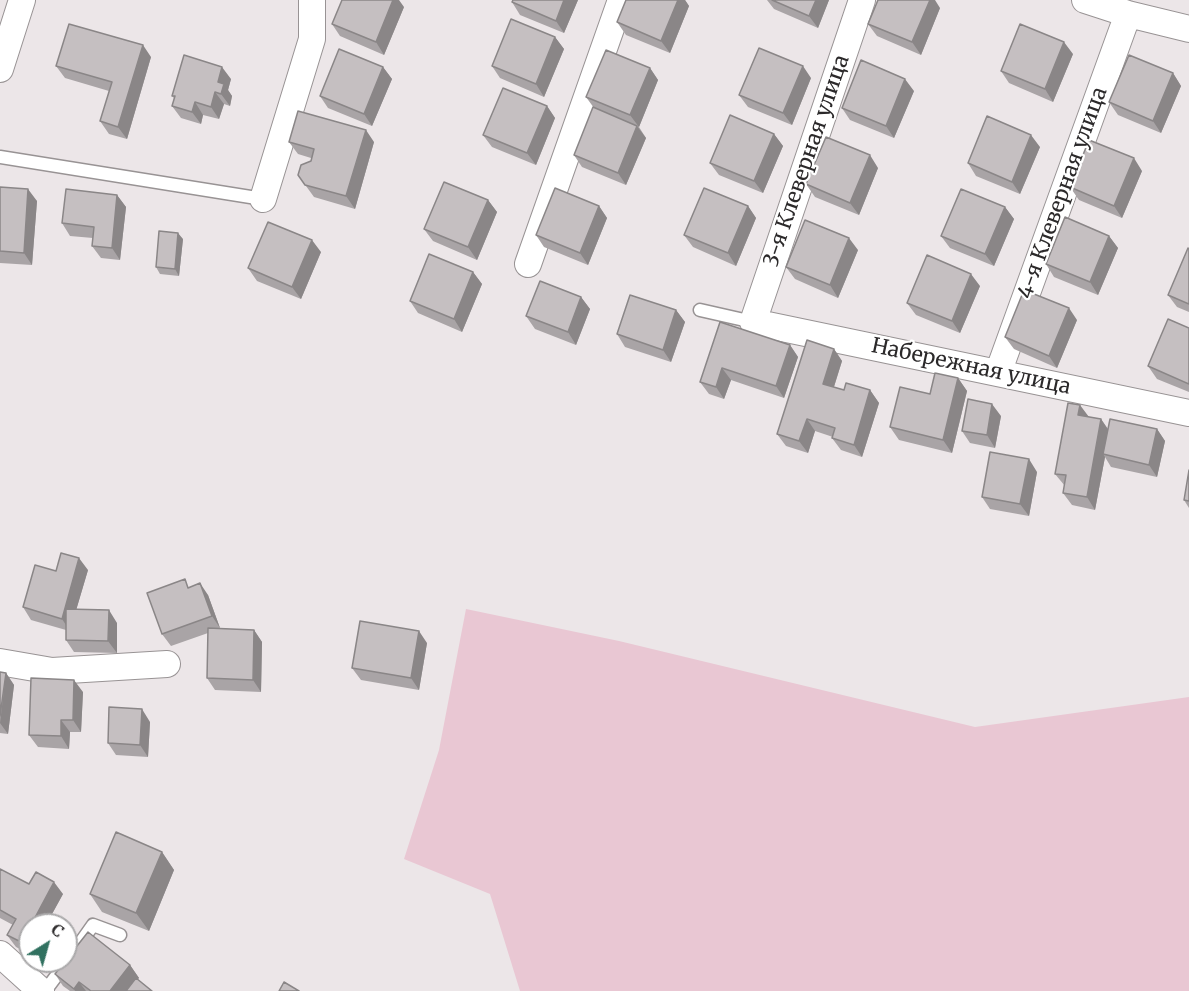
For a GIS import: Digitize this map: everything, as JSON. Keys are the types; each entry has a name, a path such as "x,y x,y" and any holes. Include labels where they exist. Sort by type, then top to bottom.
{"street":[{"path":"0,69 22,0"},
{"path":"263,199 312,39 312,0"},
{"path":"528,264 621,0"},
{"name":"3-я Клеверная улица","path":"753,322 862,0"},
{"path":"1084,0 1189,29"},
{"name":"4-я Клеверная улица","path":"998,373 1128,14"},
{"name":"Набережная улица","path":"753,322 1189,413"},
{"path":"0,662 52,671 167,664"},
{"path":"0,954 41,991"}],"lane":[{"path":"0,157 263,199"},
{"path":"700,310 753,322"},
{"path":"45,991 93,924 120,935"}],"shaded area":[{"path":"466,609 619,641 975,727 1189,697 1189,991 520,991 490,894 404,859 439,750"}],"building":[{"path":"342,0 393,0 376,42 332,24"},
{"path":"513,0 564,0 556,21 512,2"},
{"path":"626,0 678,0 661,41 617,22"},
{"path":"772,0 816,0 809,16"},
{"path":"878,0 930,0 912,42 868,24"},
{"path":"511,19 555,37 536,84 492,66"},
{"path":"69,24 143,45 118,127 100,121 112,82 56,66"},
{"path":"1020,24 1064,42 1045,89 1001,71"},
{"path":"759,48 803,66 783,113 739,95"},
{"path":"339,49 383,67 364,114 320,96"},
{"path":"606,50 650,68 630,115 586,97"},
{"path":"184,55 222,67 218,82 224,84 221,94 215,92 211,107 195,102 192,112 172,106 175,96 172,96"},
{"path":"1129,55 1173,73 1153,121 1109,102"},
{"path":"861,60 905,79 886,126 842,108"},
{"path":"503,88 547,106 527,153 483,135"},
{"path":"593,107 637,126 618,173 574,155"},
{"path":"298,111 366,130 346,196 305,185 298,175 301,165 311,161 314,149 289,142"},
{"path":"730,115 774,134 754,181 710,163"},
{"path":"987,116 1031,135 1012,182 968,163"},
{"path":"826,137 870,155 850,203 806,184"},
{"path":"1089,140 1134,158 1114,206 1070,187"},
{"path":"444,182 488,200 468,247 424,229"},
{"path":"0,187 28,189 24,253 0,251"},
{"path":"555,188 599,206 580,253 536,235"},
{"path":"704,188 748,206 728,253 684,235"},
{"path":"66,189 117,195 112,248 92,246 94,227 62,223"},
{"path":"961,189 1005,207 985,254 941,236"},
{"path":"1065,217 1109,236 1090,282 1046,264"},
{"path":"805,220 849,238 830,285 786,267"},
{"path":"268,222 312,240 292,287 248,268"},
{"path":"159,231 178,233 175,269 156,267"},
{"path":"1189,249 1189,304 1168,295"},
{"path":"429,254 473,272 454,319 410,301"},
{"path":"927,255 971,274 952,321 907,303"},
{"path":"540,281 581,297 568,332 526,316"},
{"path":"1024,290 1069,308 1049,356 1005,337"},
{"path":"630,295 676,310 663,350 617,334"},
{"path":"1168,319 1189,328 1189,384 1148,366"},
{"path":"720,322 790,345 776,386 722,368 716,387 700,382"},
{"path":"807,340 834,349 823,384 844,390 846,383 870,390 854,445 832,438 835,428 807,419 799,441 777,434"},
{"path":"935,373 958,378 943,440 890,427 900,387 930,394"},
{"path":"968,399 992,404 987,435 962,431"},
{"path":"1068,403 1080,405 1078,415 1101,419 1087,497 1063,493 1066,475 1055,474"},
{"path":"1110,419 1157,429 1149,465 1103,454"},
{"path":"990,452 1029,459 1020,504 982,497"},
{"path":"1189,470 1189,501 1184,500"},
{"path":"61,553 79,558 62,619 23,607 35,565 56,571"},
{"path":"185,579 188,588 200,583 212,616 162,634 147,593"},
{"path":"66,609 109,610 108,641 66,640"},
{"path":"360,621 419,631 411,678 352,668"},
{"path":"208,628 254,630 253,680 207,678"},
{"path":"0,672 6,673 0,716"},
{"path":"31,678 74,680 73,720 61,720 61,736 29,735"},
{"path":"109,707 142,709 140,745 108,743"},
{"path":"116,832 162,852 136,913 90,894"},
{"path":"0,869 29,884 36,872 54,882 37,913 18,913 18,940 7,935 16,919 0,910"},
{"path":"88,932 130,965 110,991 91,991 79,982 74,989 55,974 78,973 78,945"},
{"path":"136,978 152,991 126,991"},
{"path":"284,982 299,991 279,991"}]}
